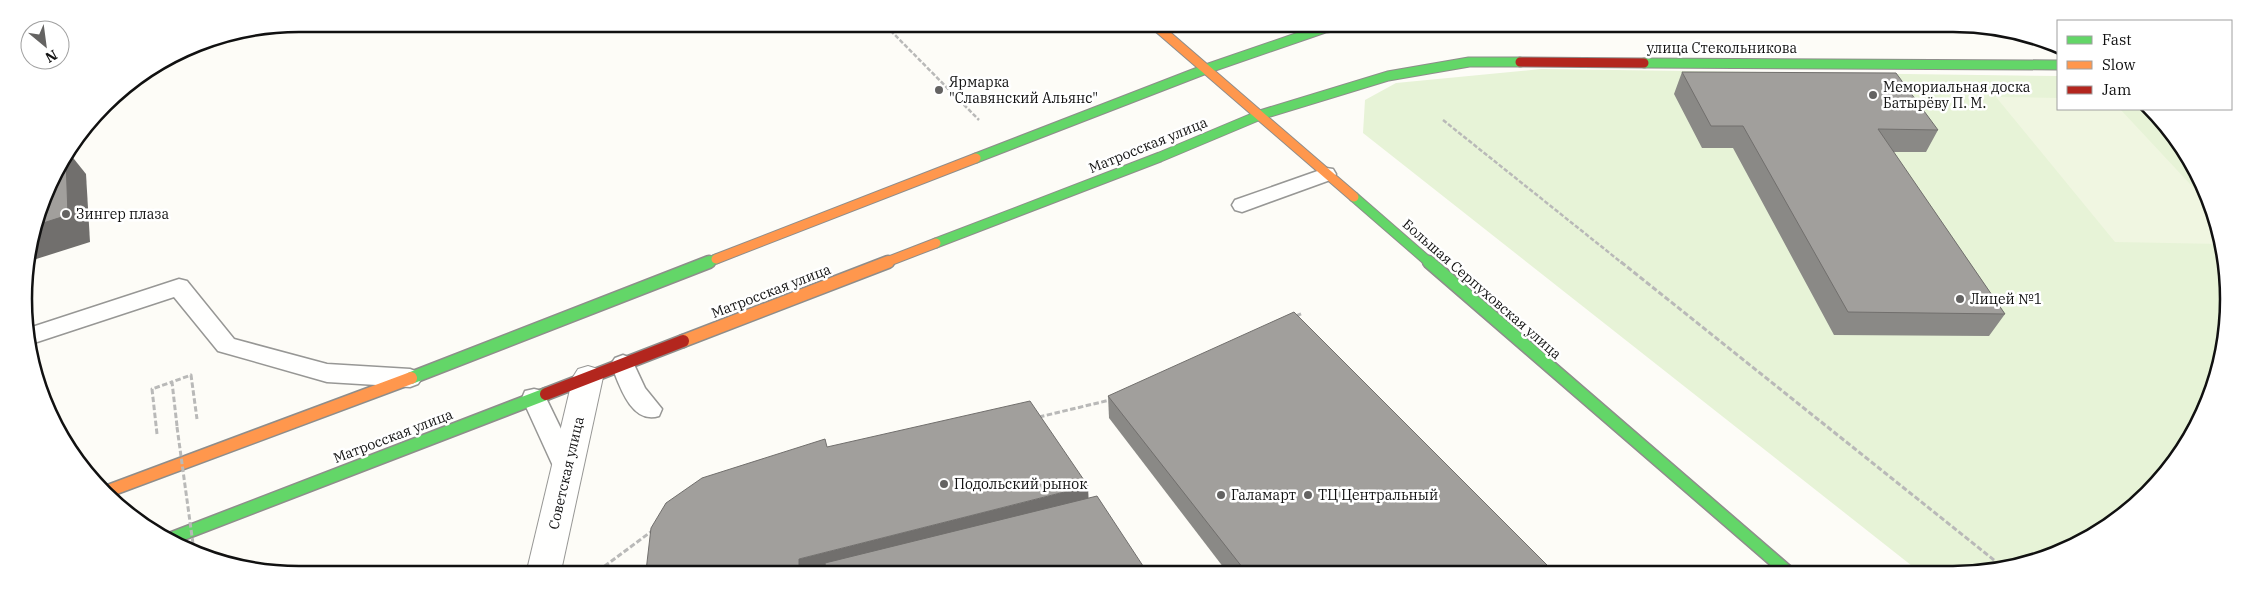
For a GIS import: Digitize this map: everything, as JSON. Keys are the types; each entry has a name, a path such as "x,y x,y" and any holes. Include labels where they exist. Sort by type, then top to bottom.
{"main road":[{"name":"Большая Серпуховская улица","path":"1163,32 1781,566"},
{"path":"113,490 410,378 1206,69 1313,32"},
{"name":"улица Стекольникова","path":"1388,76 1469,62 2057,65"},
{"name":"Матросская улица","path":"176,536 1160,157 1260,115 1388,76"}],"street":[{"name":"Советская улица","path":"545,566 566,466 588,377"}],"lane":[{"path":"1242,205 1326,174"},
{"path":"35,334 180,287 226,345 327,373 410,378"},
{"path":"623,364 635,393 650,409"},
{"path":"534,398 566,466"}],"path":[{"path":"892,32 982,123"},
{"path":"1443,120 1997,562"},
{"path":"1294,317 1303,313"},
{"path":"157,434 152,389 191,375 197,420"},
{"path":"172,382 193,544"},
{"path":"1032,419 1107,402 1116,398"},
{"path":"605,566 653,530"}],"green space":[{"name":"Лицeй №1","path":"1541,69 2057,76 2057,110 2140,110 2175,151 2199,197 2214,247 2220,300 2214,352 2199,402 2175,448 2153,476 2129,500 2086,531 2055,546 2005,561 1970,566 1912,566 1363,133 1365,100 1396,83"},
{"path":"1996,97 2057,98 2057,110 2121,110 2196,191 2213,244 2115,242"}],"building":[{"path":"1682,72 1896,73 1938,130 1878,129 2005,314 1848,312 1743,126 1711,126"},
{"path":"66,169 68,215 44,223 53,197"},
{"name":"ТЦ Центральный","path":"1294,312 1548,566 1241,566 1108,396"},
{"path":"1030,401 1088,486 799,559 799,566 647,566 651,528 666,503 702,478 825,439 827,447"},
{"path":"1097,496 1143,566 825,566 825,563"}],"traffic: fast":[{"path":"976,158 1206,69 1313,32"},
{"path":"936,243 1160,157 1260,115 1388,76 1469,62 1520,62"},
{"path":"1644,63 2057,65"},
{"path":"1354,197 1781,566"},
{"path":"411,378 716,259"},
{"path":"176,536 546,394"}],"traffic: slow":[{"path":"1163,32 1354,197"},
{"path":"716,259 976,158"},
{"path":"683,341 936,243"},
{"path":"112,489 411,378"}],"traffic: jam":[{"path":"1520,62 1644,63"},
{"path":"546,394 683,341"}],"place":[{"name":"Ярмарка \"Славянский Альянс\"","path":"939,90"},
{"name":"Мемориальная доска Батырёву П. М.","path":"1873,95"},
{"name":"Зингер плаза","path":"66,214"},
{"name":"Лицeй №1","path":"1960,299"},
{"name":"Подольский рынок","path":"944,484"},
{"name":"Галамарт","path":"1221,495"},
{"name":"ТЦ Центральный","path":"1308,495"}]}
